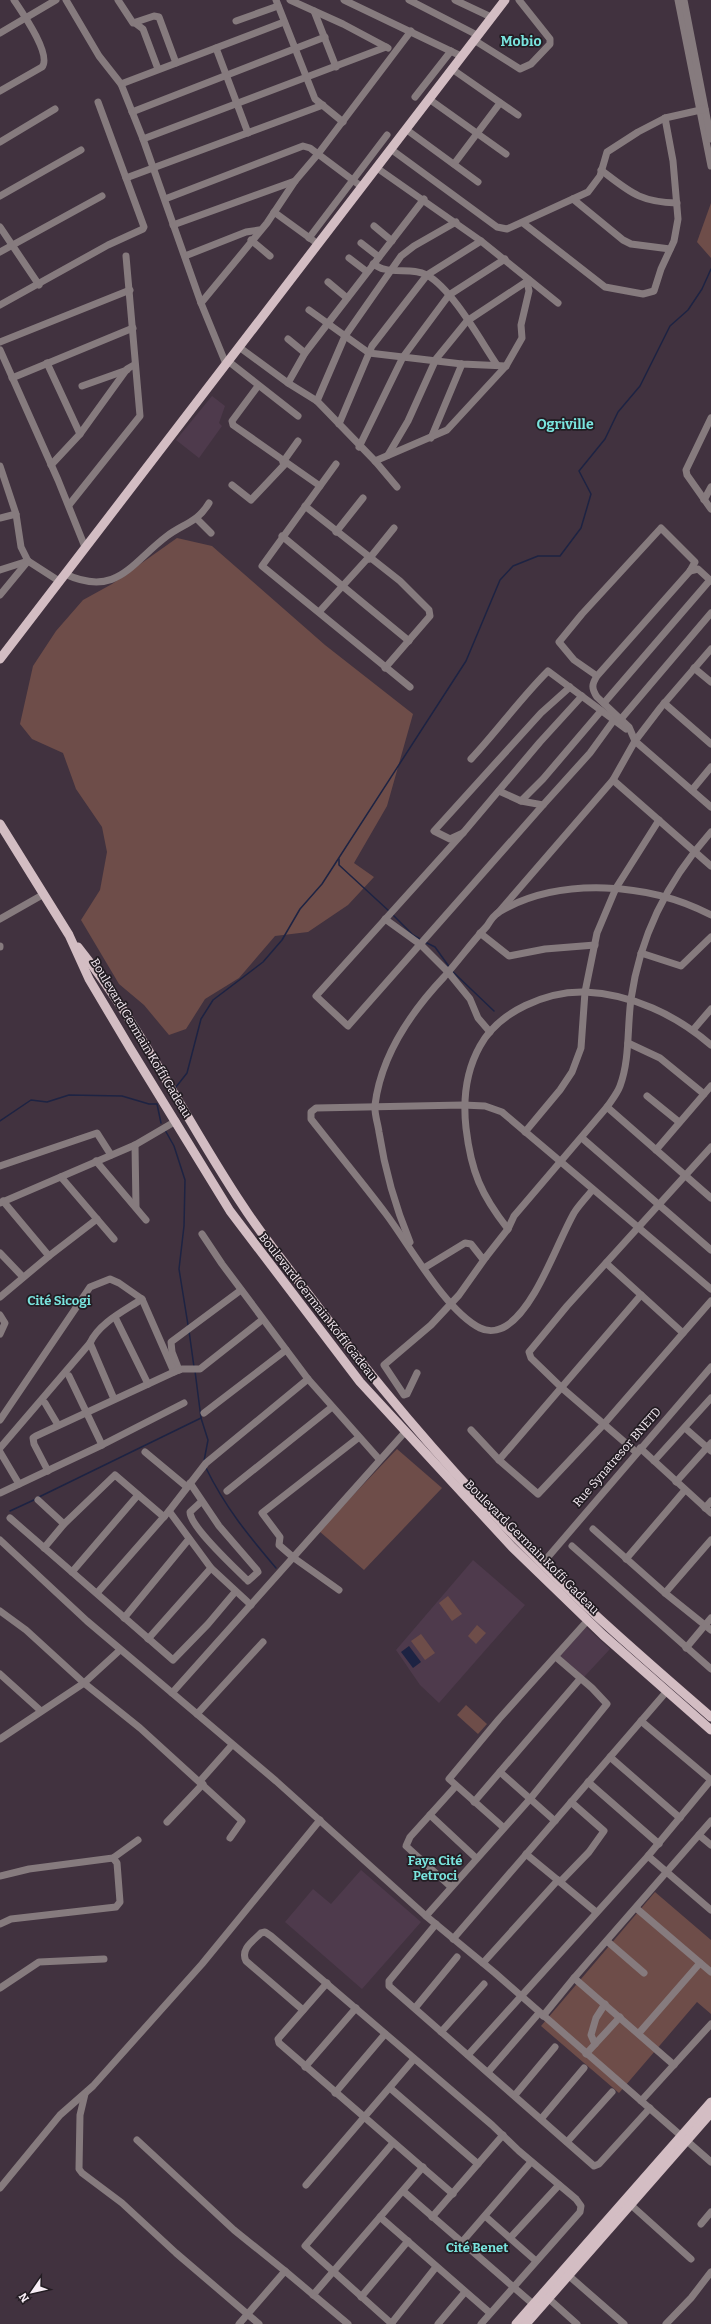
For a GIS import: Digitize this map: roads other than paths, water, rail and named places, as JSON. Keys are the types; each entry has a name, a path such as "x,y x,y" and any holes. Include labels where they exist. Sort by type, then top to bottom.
{"main road":[{"path":"0,659 227,362 392,150 461,56 505,0"},
{"path":"0,824 68,935"},
{"name":"Boulevard Germain Koffi Gadeau","path":"68,935 89,979 230,1210 252,1242 360,1382 512,1547 588,1620 711,1730"},
{"name":"Boulevard Germain Koffi Gadeau","path":"68,935 101,976 243,1206 272,1247 368,1373 473,1492 542,1564 610,1628 711,1718"},
{"path":"526,2324 631,2205 711,2102"},
{"path":"516,2324 684,2137 711,2113"}],"street":[{"path":"0,91 44,65 44,56 26,18 14,0"},
{"path":"0,33 56,0"},
{"path":"66,0 99,56 121,84 154,168 201,303 227,362 298,416"},
{"path":"118,0 131,22 143,29 158,70"},
{"path":"290,0 395,52"},
{"path":"344,0 461,56"},
{"path":"409,0 476,37 520,69 531,64 550,44 550,39 519,0"},
{"path":"455,0 491,17"},
{"path":"678,0 702,110 711,139"},
{"path":"684,0 711,166"},
{"path":"236,21 277,3 315,99 343,122"},
{"path":"314,11 336,67"},
{"path":"135,23 158,16 176,63"},
{"path":"121,84 284,22"},
{"path":"201,303 274,212 295,181 343,122 411,31"},
{"path":"132,112 325,37"},
{"path":"143,139 386,47"},
{"path":"216,48 248,133"},
{"path":"415,97 452,51"},
{"path":"452,69 518,115"},
{"path":"429,99 506,154"},
{"path":"0,305 39,285 108,245 143,229 144,227 98,102"},
{"path":"454,164 500,103"},
{"path":"126,178 323,105"},
{"path":"0,142 55,109"},
{"path":"392,150 497,227 507,229 523,224 588,192 597,183 604,158 612,148 665,118 702,110"},
{"path":"523,224 599,283 624,292 648,294 654,291 661,269 674,241 678,220 665,118"},
{"path":"407,130 478,182"},
{"path":"309,238 387,135"},
{"path":"165,199 303,146 318,154 362,187"},
{"path":"0,196 81,150"},
{"path":"377,168 456,222 505,259 528,280 558,303"},
{"path":"601,170 644,200 655,203 677,203"},
{"path":"173,225 295,181"},
{"path":"0,252 102,196"},
{"path":"288,384 305,353 366,271 392,241 424,199"},
{"path":"573,199 623,240 631,244 670,249"},
{"path":"274,212 318,244"},
{"path":"317,401 345,336 392,269 407,251 456,222"},
{"path":"374,226 392,241"},
{"path":"0,227 39,285"},
{"path":"185,256 246,232 259,230"},
{"path":"251,240 270,256"},
{"path":"339,424 372,346 427,275 481,241"},
{"path":"361,243 379,257"},
{"path":"69,505 140,416 134,365 133,328 126,256"},
{"path":"349,258 366,271"},
{"path":"360,447 403,357 449,295 505,259"},
{"path":"373,264 385,270 392,269 427,275 449,295 484,342 497,365"},
{"path":"388,455 408,420 436,360 467,321 528,280"},
{"path":"375,461 431,438 452,425 506,366 522,338 521,326 529,291 528,280"},
{"path":"328,282 347,298"},
{"path":"0,342 130,290"},
{"path":"309,310 369,353 462,364 506,366"},
{"path":"12,378 133,328"},
{"path":"288,339 305,353"},
{"path":"239,347 288,384 317,401 375,461 397,488"},
{"path":"0,350 69,505 85,547"},
{"path":"47,363 80,434"},
{"path":"431,438 462,364"},
{"path":"82,386 134,365"},
{"path":"51,465 80,434 127,369"},
{"path":"258,386 232,423 284,463 320,486"},
{"path":"711,418 686,470 687,475 711,509"},
{"path":"232,485 251,500 284,463 298,441"},
{"path":"336,464 282,536 262,566 410,687"},
{"path":"0,466 16,514 21,547 28,561 62,577 81,582 110,580 124,574 159,542 185,524 197,519 208,503"},
{"path":"704,500 711,487"},
{"path":"336,532 363,498"},
{"path":"305,506 400,581 429,610 430,616 385,668"},
{"path":"0,518 16,514"},
{"path":"197,519 211,533"},
{"path":"319,612 369,558 394,528"},
{"path":"597,676 574,660 559,642 582,614 661,528 695,562 690,571 597,676 592,684 593,691 617,720"},
{"path":"282,536 409,641"},
{"path":"0,570 28,561"},
{"path":"0,595 28,561"},
{"path":"604,703 711,580 698,570 690,571"},
{"path":"582,696 464,833 316,996 348,1026 590,753 711,613"},
{"path":"415,1253 396,1208 385,1166 375,1106 388,1059 398,1037 419,1006 480,933 613,780 634,738 711,649"},
{"path":"694,668 711,682"},
{"path":"470,758 493,735 523,696 548,671 601,711 629,727 634,738 711,806"},
{"path":"464,833 450,839 434,831 540,713 570,687"},
{"path":"664,703 711,744"},
{"path":"521,801 543,779 601,711"},
{"path":"692,790 711,767"},
{"path":"613,780 711,866"},
{"path":"499,791 521,801 543,805"},
{"path":"525,1132 560,1090 572,1072 581,1048 585,992 602,920 616,888 659,820"},
{"path":"416,1373 407,1394 404,1394 384,1365 431,1325 451,1303 508,1229 514,1216 562,1163 607,1107 620,1088 626,1065 631,1000 641,953 653,920 665,896 694,851 711,832"},
{"path":"498,913 555,892 616,888 665,896 711,915"},
{"path":"0,919 44,894"},
{"path":"385,919 421,945 448,972 470,999 478,1018 490,1032"},
{"path":"480,933 509,956 546,949 595,945"},
{"path":"641,953 681,966 711,937"},
{"path":"508,1229 496,1214 479,1187 468,1151 463,1105 469,1074 480,1046 490,1032 508,1016 532,1002 562,993 585,992 631,1000 665,1014 693,1030 711,1045"},
{"path":"693,1030 711,1009"},
{"path":"628,1043 660,1058 704,1094"},
{"path":"656,1150 711,1086"},
{"path":"647,1096 679,1122"},
{"path":"593,1189 575,1212 537,1289 518,1316 506,1326 496,1331 481,1329 461,1315 451,1303 310,1115 316,1108 375,1106 485,1106 502,1112 593,1189 638,1228 711,1289"},
{"path":"607,1107 711,1198"},
{"path":"49,1256 2,1202 135,1145 176,1121"},
{"path":"0,1166 97,1133 111,1155"},
{"path":"582,1138 711,1250"},
{"path":"135,1145 136,1208"},
{"path":"711,1147 684,1175 529,1352 531,1358 562,1388 604,1424 654,1461 711,1513"},
{"path":"96,1162 146,1220"},
{"path":"61,1177 114,1239"},
{"path":"0,1297 49,1256 97,1219"},
{"path":"202,1234 262,1320 308,1379 358,1438 379,1459"},
{"path":"424,1268 465,1243 472,1244 482,1258 486,1257"},
{"path":"0,1252 23,1277"},
{"path":"606,1263 683,1333"},
{"path":"0,1420 90,1287 110,1279 127,1287 142,1299 179,1370"},
{"path":"179,1370 172,1352 171,1342 241,1290"},
{"path":"499,1460 641,1295"},
{"path":"0,1448 90,1343 93,1336 115,1317 142,1299"},
{"path":"471,1430 499,1460 538,1494 604,1424 711,1300"},
{"path":"0,1315 5,1323 0,1334"},
{"path":"115,1317 148,1384"},
{"path":"48,1470 34,1444 33,1438 58,1425 179,1370 200,1369 262,1320"},
{"path":"90,1343 114,1399"},
{"path":"204,1412 286,1350"},
{"name":"Rue Synatresor BNETD","path":"542,1564 638,1450 711,1367"},
{"path":"69,1376 85,1413 102,1445"},
{"path":"97,1593 164,1517 206,1463 308,1379"},
{"path":"654,1461 711,1398"},
{"path":"45,1403 58,1425"},
{"path":"0,1493 102,1445 184,1403"},
{"path":"227,1491 332,1407"},
{"path":"676,1482 710,1448 685,1428"},
{"path":"172,1693 294,1558 379,1459 405,1432"},
{"path":"339,1590 294,1558 279,1545 280,1537 262,1513 358,1438"},
{"path":"0,1452 19,1484"},
{"path":"145,1452 189,1485 202,1501 219,1526 257,1570 258,1572 250,1581 213,1546 192,1518 190,1512 202,1501"},
{"path":"44,1548 64,1524 113,1476 118,1477 164,1517"},
{"path":"626,1559 686,1490"},
{"path":"72,1572 138,1495"},
{"path":"38,1500 64,1524"},
{"path":"705,1508 711,1501"},
{"path":"169,1511 211,1568 235,1592 251,1604"},
{"path":"10,1518 170,1658 175,1660 235,1592"},
{"path":"593,1529 665,1593 711,1630"},
{"path":"124,1618 189,1539"},
{"path":"0,1540 120,1650 320,1820 426,1916 483,1963 711,2162"},
{"path":"665,1593 711,1540"},
{"path":"572,1546 711,1669"},
{"path":"148,1639 211,1568"},
{"path":"0,1611 26,1630 84,1683 201,1782 242,1821 230,1838"},
{"path":"686,1648 711,1618"},
{"path":"503,1827 449,1779 484,1736 588,1620"},
{"path":"197,1714 263,1642"},
{"path":"1,1737 84,1683 120,1650"},
{"path":"426,1916 503,1827 530,1799 607,1704 556,1657"},
{"path":"0,1674 42,1711"},
{"path":"474,1802 580,1679"},
{"path":"453,1939 667,1691"},
{"path":"468,2055 659,1844 710,1782 641,1721"},
{"path":"167,1822 232,1745"},
{"path":"610,1757 680,1818"},
{"path":"500,1772 555,1821"},
{"path":"588,1782 659,1844"},
{"path":"451,1887 406,1846 410,1837 456,1786"},
{"path":"483,1963 559,1881 589,1852 604,1831 571,1802"},
{"path":"430,1815 476,1858"},
{"path":"0,2188 60,2115 85,2094 202,1964 320,1820"},
{"path":"488,2072 607,1941 711,1821"},
{"path":"699,1835 711,1845"},
{"path":"0,1876 29,1869 113,1858 138,1840"},
{"path":"526,1854 596,1912"},
{"path":"648,1856 711,1910"},
{"path":"0,1924 10,1919 116,1907 120,1902 117,1863 113,1858"},
{"path":"636,1908 711,1972"},
{"path":"436,1924 388,1983 441,2032 515,2095 594,2166 599,2164 650,2108"},
{"path":"303,2010 246,1961 244,1951 261,1933 265,1932 327,1983 503,2135 531,2162 576,2199 581,2209 481,2324"},
{"path":"607,1941 644,1973"},
{"path":"415,2008 457,1957"},
{"path":"0,1988 39,1962 104,1959"},
{"path":"639,2033 700,1963"},
{"path":"574,1978 674,2065"},
{"path":"327,1983 278,2039 280,2046 453,2194"},
{"path":"441,2032 484,1984"},
{"path":"595,2044 591,2035 596,2018 605,2004"},
{"path":"305,2067 356,2008"},
{"path":"586,2054 620,2017"},
{"path":"641,2101 710,2027"},
{"path":"334,2093 385,2034"},
{"path":"515,2095 555,2047"},
{"path":"306,2185 414,2059"},
{"path":"541,2119 584,2068"},
{"path":"390,2088 478,2164"},
{"path":"567,2142 612,2092"},
{"path":"85,2094 80,2116 79,2169 82,2173 122,2203 259,2324"},
{"path":"432,2217 503,2135"},
{"path":"137,2140 234,2230 348,2324"},
{"path":"393,2143 305,2244 306,2248 392,2324 436,2267"},
{"path":"462,2242 531,2162"},
{"path":"313,2295 332,2271 423,2167"},
{"path":"510,2238 558,2185"},
{"path":"403,2191 533,2304"},
{"path":"631,2205 691,2259"},
{"path":"701,2224 711,2212"},
{"path":"380,2216 436,2267 490,2313"},
{"path":"485,2216 536,2261"},
{"path":"361,2297 408,2241"},
{"path":"239,2324 285,2271"},
{"path":"666,2324 711,2272"},
{"path":"568,2275 624,2324"},
{"path":"438,2324 465,2292"},
{"path":"548,2298 577,2324"}],"water":[{"path":"409,1646 421,1662 413,1668 401,1652"}],"waterway":[{"path":"176,1087 187,1073 201,1019 213,1000 263,962 282,940 300,909 322,884 466,661 500,580 513,566 538,556 560,556 581,528 591,494 579,471 605,439 618,412 640,386 670,326 688,310 702,289 711,269"},
{"path":"339,859 339,865 389,911"},
{"path":"392,914 413,935 420,939"},
{"path":"425,942 435,947 450,968"},
{"path":"452,971 494,1011"},
{"path":"0,1121 31,1100 47,1102 69,1095 122,1096 149,1104 157,1104 161,1123"},
{"path":"165,1130 174,1146 185,1180 184,1226 179,1269 188,1325"},
{"path":"189,1331 194,1367"},
{"path":"195,1371 201,1418 208,1440 204,1461"},
{"path":"39,1497 201,1418"},
{"path":"206,1468 229,1508 276,1568"},
{"path":"10,1511 36,1499"}],"district":[{"name":"Mobio","path":"521,41"},
{"name":"Ogriville","path":"565,424"},
{"name":"Cité Sicogi","path":"59,1300"},
{"name":"Faya Cité Petroci","path":"435,1868"},
{"name":"Cité Benet","path":"477,2247"}]}
